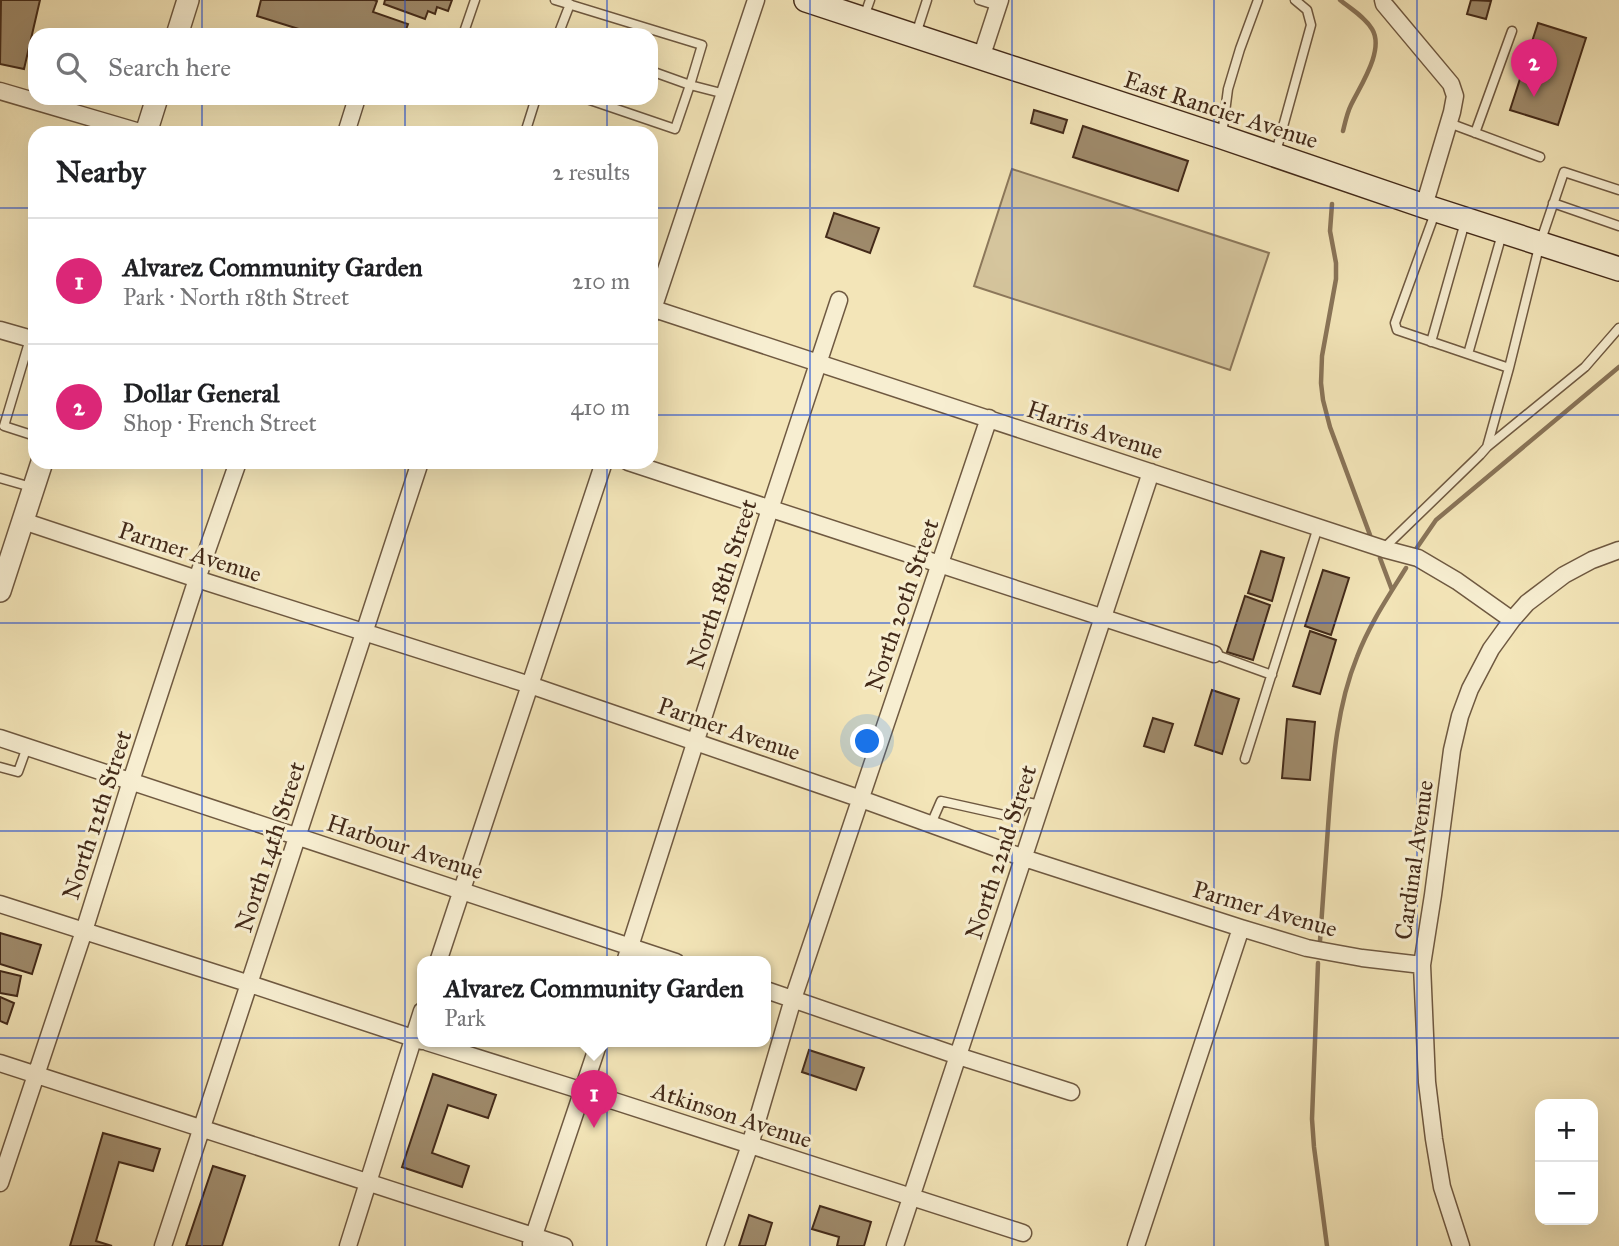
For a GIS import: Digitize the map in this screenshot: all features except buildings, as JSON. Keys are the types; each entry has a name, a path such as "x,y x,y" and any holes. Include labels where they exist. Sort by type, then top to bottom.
{"main road":[{"name":"East Rancier Avenue","path":"816,2 867,10 915,37 1619,269"}],"street":[{"path":"179,28 188,0"},
{"path":"658,293 756,0"},
{"path":"1383,0 1451,84 1455,96 1430,208"},
{"path":"981,58 999,3"},
{"path":"0,90 28,98"},
{"path":"50,105 121,126"},
{"path":"147,126 154,105"},
{"path":"348,126 355,105"},
{"name":"North 18th Street","path":"627,954 839,300"},
{"name":"Harris Avenue","path":"658,313 989,418 1383,549 1418,558 1457,581 1512,620"},
{"path":"0,330 28,338"},
{"name":"North 20th Street","path":"715,1246 750,1145 793,999 989,418"},
{"path":"0,591 4,568 23,522 40,469"},
{"name":"North 12th Street","path":"0,1183 197,579 236,469"},
{"name":"North 14th Street","path":"163,1246 418,469"},
{"path":"440,956 602,469"},
{"path":"649,469 1214,654"},
{"name":"North 22nd Street","path":"895,1246 1151,472"},
{"name":"Parmer Avenue","path":"23,522 530,685 1024,858 1241,928 1307,948 1422,965"},
{"name":"Cardinal Avenue","path":"1461,1246 1442,1187 1434,1139 1427,1082 1422,965 1452,750 1470,689 1491,649 1512,620 1527,603 1564,575 1619,550"},
{"name":"Harbour Avenue","path":"0,738 462,890 627,954"},
{"name":"Atkinson Avenue","path":"0,904 417,1040"},
{"path":"1136,1246 1241,928"},
{"path":"771,992 958,1056 1071,1091"},
{"path":"348,1246 419,1047"},
{"name":"Atkinson Avenue","path":"441,1047 583,1090 1023,1233"},
{"path":"532,1241 597,1047"},
{"path":"0,1063 369,1184 532,1241 564,1246"}],"lane":[{"path":"465,28 475,0"},
{"path":"555,0 647,28"},
{"path":"915,37 927,0"},
{"path":"979,0 999,3"},
{"path":"1222,137 1228,89 1258,0"},
{"path":"1275,155 1311,25 1307,10 1296,0"},
{"path":"560,28 569,4"},
{"path":"605,105 675,129 702,45 658,31"},
{"path":"1475,133 1512,31"},
{"path":"658,74 725,94"},
{"path":"527,126 535,105"},
{"path":"1448,123 1540,156"},
{"path":"1487,447 1540,243 1564,172 1619,190"},
{"path":"1553,203 1619,226"},
{"path":"1430,208 1395,323 1397,330 1509,368"},
{"path":"1431,342 1466,219"},
{"path":"1468,354 1503,231"},
{"path":"1383,549 1487,447 1585,367 1619,328"},
{"path":"28,351 4,426 28,434"},
{"path":"0,478 34,487"},
{"path":"1245,759 1318,527"},
{"path":"1214,654 1272,675"},
{"path":"0,766 18,772 27,747"},
{"path":"932,824 941,801 1017,818 1026,802 1041,805"}],"shaded area":[{"path":"1012,169 1269,253 1230,370 974,286"}],"waterway":[{"path":"1340,0 1362,17 1372,29 1375,38 1370,68 1350,108 1343,131"},
{"path":"1332,204 1330,231 1336,279 1322,356 1321,383 1330,427 1370,535"},
{"path":"1416,549 1436,520 1619,367"},
{"path":"1380,558 1392,590"},
{"path":"1320,941 1332,774 1345,695 1367,634 1406,568"},
{"path":"1318,963 1312,1119 1327,1246"}],"place":[{"name":"Dollar General","path":"1534,97"},
{"name":"Alvarez Community Garden","path":"594,1128"}]}
